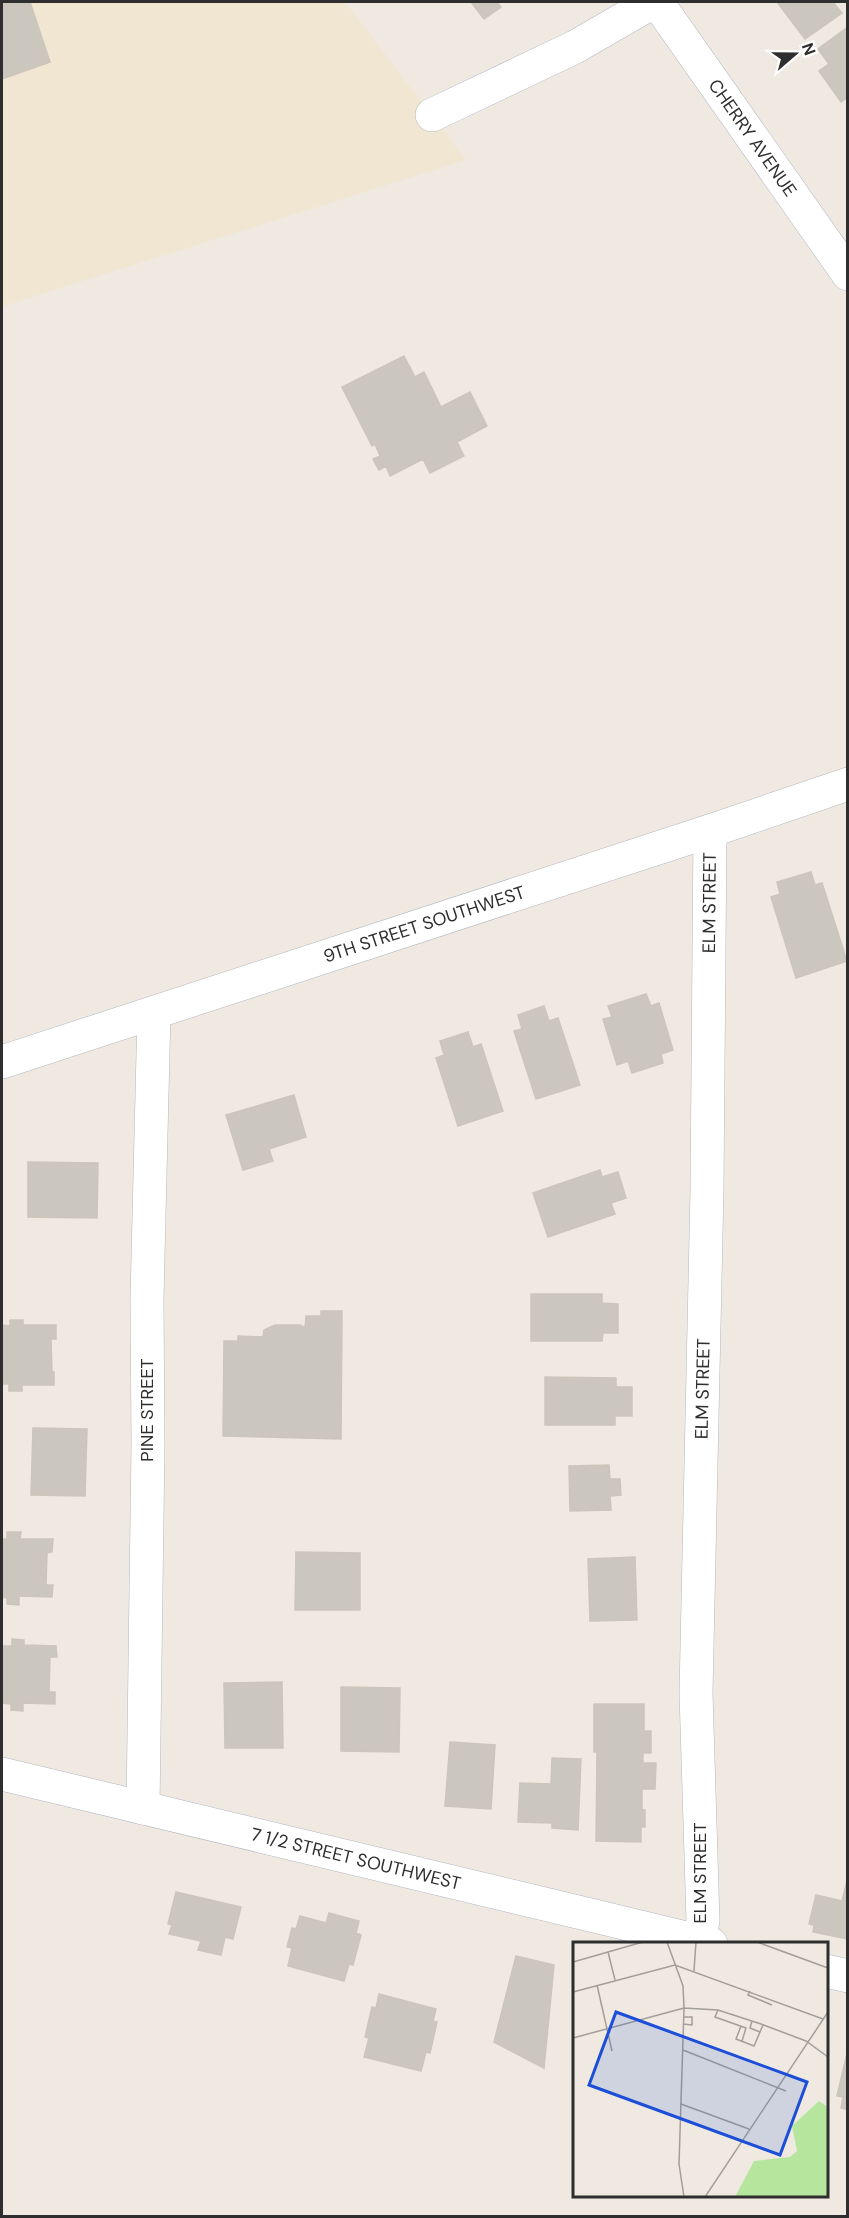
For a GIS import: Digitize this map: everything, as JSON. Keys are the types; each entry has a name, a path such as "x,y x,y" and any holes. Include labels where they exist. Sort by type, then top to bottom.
{"street":[{"path":"432,115 575,47 653,2"},
{"name":"CHERRY AVENUE","path":"657,2 848,274"},
{"name":"9TH STREET SOUTHWEST","path":"2,1062 848,784"},
{"name":"ELM STREET","path":"702,1942 696,1693 707,1211 710,831"},
{"name":"PINE STREET","path":"143,1808 148,1446 147,1298 154,1013"},
{"name":"7 1/2 STREET SOUTHWEST","path":"2,1774 702,1942"},
{"path":"828,1971 848,1976"}],"shaded area":[{"path":"2,2 345,2 466,160 2,308"}],"building":[{"path":"2,2 30,2 50,62 2,79"},
{"path":"471,2 497,2 501,7 484,19"},
{"path":"777,2 833,2 842,13 805,39"},
{"path":"848,27 848,97 841,102 819,71 829,64 818,49"},
{"path":"404,356 415,377 424,372 441,407 470,392 487,426 457,442 464,456 430,473 423,459 390,476 386,466 379,470 373,459 380,456 375,444 372,446 342,387"},
{"path":"811,872 815,885 822,883 847,961 796,978 771,897 780,894 777,882"},
{"path":"646,994 651,1006 659,1003 673,1050 661,1054 663,1063 632,1073 628,1061 617,1065 603,1019 612,1017 608,1006"},
{"path":"544,1006 549,1021 558,1018 580,1085 536,1099 514,1031 522,1029 518,1015"},
{"path":"468,1032 473,1047 481,1044 503,1111 458,1126 436,1058 444,1055 440,1041"},
{"path":"294,1095 306,1137 269,1149 273,1161 243,1170 226,1115"},
{"path":"28,1162 98,1163 97,1218 28,1217"},
{"path":"600,1170 602,1177 618,1172 626,1198 611,1203 615,1214 548,1237 533,1193"},
{"path":"531,1294 602,1294 602,1303 618,1304 618,1333 603,1333 602,1341 531,1341"},
{"path":"321,1311 342,1311 341,1439 223,1436 224,1341 238,1341 238,1336 263,1337 264,1330 275,1325 300,1325 305,1328 306,1316 321,1316"},
{"path":"10,1320 23,1320 23,1325 56,1325 56,1339 51,1339 54,1385 22,1385 22,1391 9,1391 9,1384 2,1384 2,1325 10,1326"},
{"path":"545,1377 616,1378 616,1387 632,1387 632,1416 615,1416 615,1425 545,1425"},
{"path":"33,1428 87,1429 85,1496 31,1495"},
{"path":"609,1465 610,1479 620,1479 621,1495 610,1496 611,1510 570,1511 569,1466"},
{"path":"7,1532 21,1532 20,1539 53,1539 52,1552 47,1553 46,1585 53,1585 52,1597 19,1596 19,1605 7,1604 7,1598 2,1597 2,1539 7,1539"},
{"path":"296,1552 360,1553 360,1610 295,1610"},
{"path":"635,1557 637,1620 590,1621 588,1559"},
{"path":"12,1639 24,1640 24,1645 56,1646 57,1657 50,1657 49,1692 55,1692 55,1704 23,1703 23,1711 11,1710 11,1704 2,1703 2,1646 12,1646"},
{"path":"282,1682 283,1748 225,1748 224,1683"},
{"path":"341,1687 400,1688 399,1752 341,1751"},
{"path":"594,1704 644,1704 644,1731 651,1731 651,1753 643,1753 643,1763 656,1763 655,1789 642,1789 645,1827 641,1827 641,1842 596,1841 597,1752 594,1752"},
{"path":"450,1742 495,1745 491,1809 445,1806"},
{"path":"552,1758 581,1759 578,1830 552,1828 552,1823 518,1822 520,1783 551,1784"},
{"path":"848,1877 848,1939 813,1932 814,1925 809,1924 816,1895 842,1901"},
{"path":"176,1892 241,1907 233,1939 225,1937 221,1955 198,1950 201,1941 169,1934 172,1925 168,1924"},
{"path":"329,1913 359,1921 356,1933 361,1935 353,1965 349,1964 344,1981 288,1966 292,1948 287,1947 292,1928 296,1929 300,1916 326,1923"},
{"path":"516,1956 554,1965 544,2068 494,2042"},
{"path":"379,1994 436,2009 433,2021 437,2022 430,2053 426,2052 421,2071 364,2057 369,2038 365,2037 372,2007 376,2008"},
{"path":"848,2049 848,2110 841,2108 843,2097 837,2096"}]}
